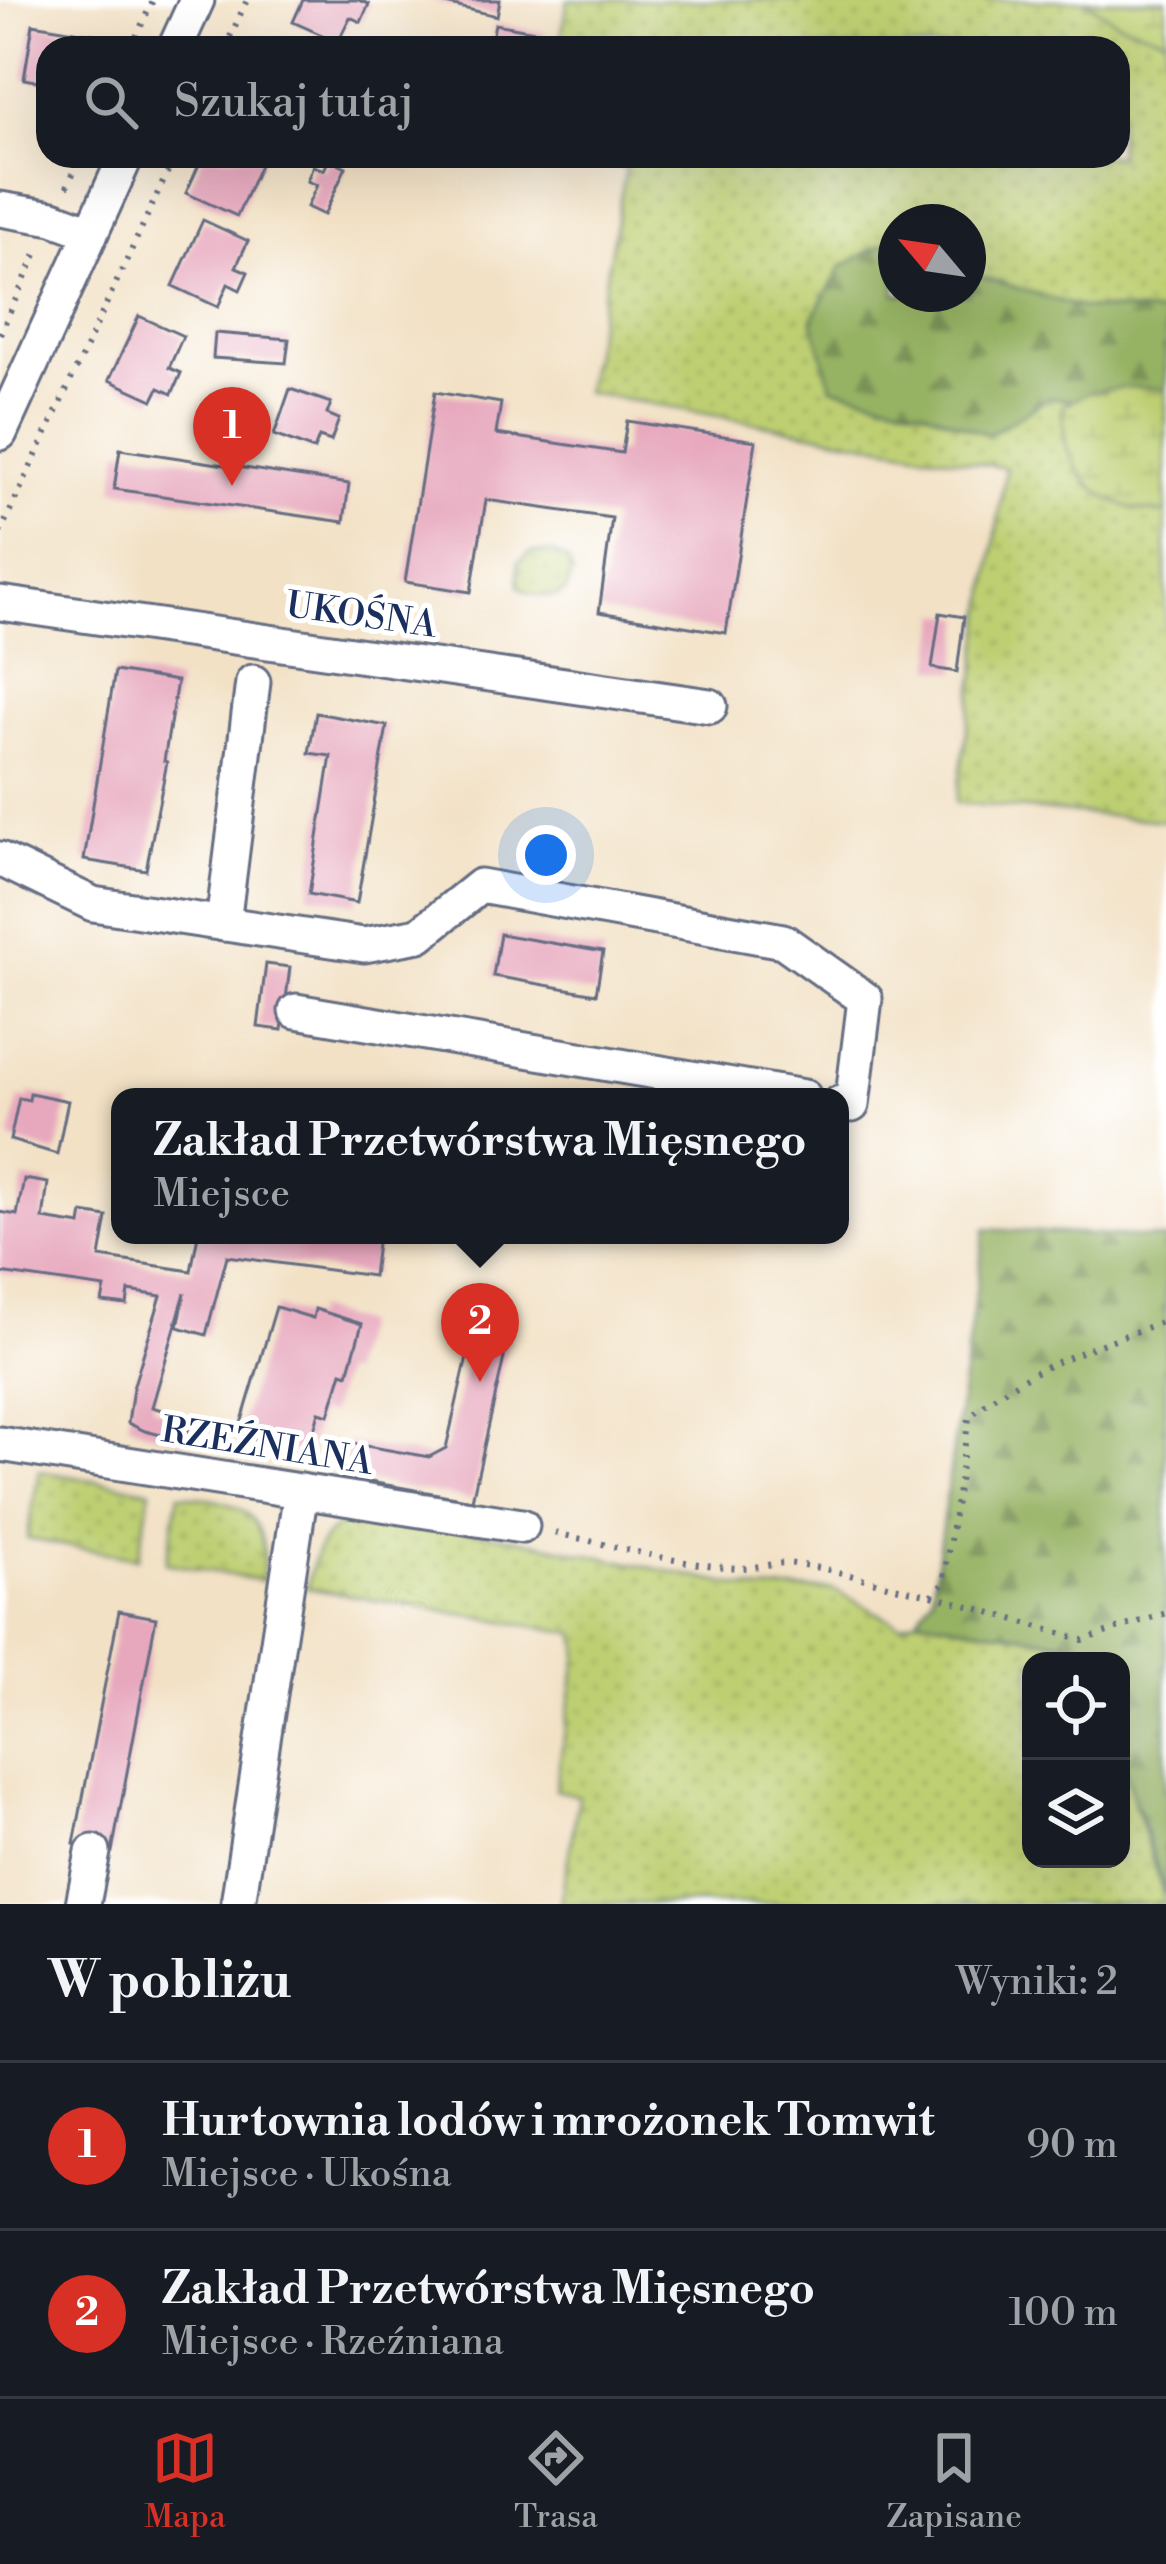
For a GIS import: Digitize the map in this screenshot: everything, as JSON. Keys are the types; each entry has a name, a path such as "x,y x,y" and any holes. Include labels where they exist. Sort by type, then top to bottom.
{"street":[{"path":"180,36 197,0"},
{"path":"0,433 120,168"},
{"path":"0,209 53,218 91,232"},
{"name":"UKOŚNA","path":"0,603 710,706"},
{"path":"223,924 254,682"},
{"path":"0,859 93,904 364,945 419,934 481,886 783,941 865,999 849,1104"},
{"path":"296,1011 751,1088"},
{"name":"RZEŹNIANA","path":"0,1444 523,1526"},
{"path":"238,1904 301,1491"},
{"path":"83,1904 93,1852"}],"path":[{"path":"136,36 153,0"},
{"path":"230,36 247,0"},
{"path":"62,198 76,168"},
{"path":"0,533 169,168"},
{"path":"0,334 40,246"},
{"path":"932,1595 943,1585 969,1418 1052,1364 1166,1320"},
{"path":"523,1526 652,1556 743,1568 789,1562 809,1566 932,1595 1083,1640 1166,1613"}],"green space":[{"path":"568,0 1166,0 1166,821 956,803 1006,468 585,392 626,168 1130,168 1130,36 561,36"},
{"path":"1085,0 1166,0 1166,38 1117,22"},
{"path":"878,247 878,312 986,312 986,278 1081,308 1166,314 1166,413 1050,397 988,435 925,410 832,387 812,319 842,266"},
{"path":"1166,389 1166,513 1134,509 1105,496 1082,475 1066,445 1062,406 1090,392"},
{"path":"531,552 553,553 567,560 572,573 566,591 542,596 519,586 518,562"},
{"path":"985,1229 1166,1239 1166,1895 1130,1786 1130,1652 1087,1652 1084,1645 918,1618 932,1595"},
{"path":"39,1471 151,1490 138,1558 27,1539"},
{"path":"179,1494 219,1501 247,1514 262,1539 262,1581 166,1563"},
{"path":"366,1516 513,1538 761,1591 833,1589 900,1625 918,1618 1085,1646 1087,1652 1022,1652 1022,1868 1130,1868 1130,1788 1166,1904 560,1904 579,1796 555,1790 579,1648 575,1633 307,1588 323,1540"}],"building":[{"path":"303,0 369,4 361,22 350,17 341,36 324,36 293,22"},
{"path":"428,0 500,0 497,16"},
{"path":"33,24 98,35 36,36 36,81 24,79"},
{"path":"495,24 546,33 545,36 492,36"},
{"path":"197,168 259,168 237,216 186,193"},
{"path":"312,168 346,168 324,215 307,207 317,185 307,181"},
{"path":"203,220 248,241 236,267 248,272 240,290 228,284 218,307 173,286"},
{"path":"139,316 183,336 169,368 181,373 172,394 159,388 153,400 109,380"},
{"path":"215,333 289,339 286,363 213,358"},
{"path":"290,389 331,403 327,414 339,419 331,441 319,437 314,450 274,435"},
{"path":"435,392 501,403 496,434 622,453 627,421 756,441 726,633 599,612 612,518 486,500 471,592 405,582"},
{"path":"120,449 349,484 344,522 114,489"},
{"path":"940,613 964,617 957,672 932,668"},
{"path":"115,671 177,681 146,870 84,860"},
{"path":"316,713 387,726 357,903 309,894 331,756 309,753"},
{"path":"500,934 603,952 596,994 493,976"},
{"path":"266,964 290,967 282,1030 258,1027"},
{"path":"30,1093 68,1101 57,1154 10,1140 19,1098 29,1100"},
{"path":"24,1179 48,1183 43,1219 81,1225 83,1213 107,1217 100,1257 191,1271 196,1244 377,1244 373,1276 227,1256 206,1335 178,1327 185,1293 152,1407 191,1419 185,1441 128,1423 133,1388 161,1296 129,1291 127,1305 102,1302 105,1288 0,1273 0,1212 17,1215"},
{"path":"276,1307 313,1318 315,1309 362,1324 348,1374 342,1372 329,1415 319,1412 307,1455 238,1434"},
{"path":"477,1314 512,1322 472,1500 342,1477 349,1443 429,1457 446,1448"},
{"path":"119,1611 156,1618 112,1852 74,1844"}],"place":[{"name":"Hurtownia lodów i mrożonek Tomwit","path":"232,486"},
{"name":"Zakład Przetwórstwa Mięsnego","path":"480,1382"}]}
